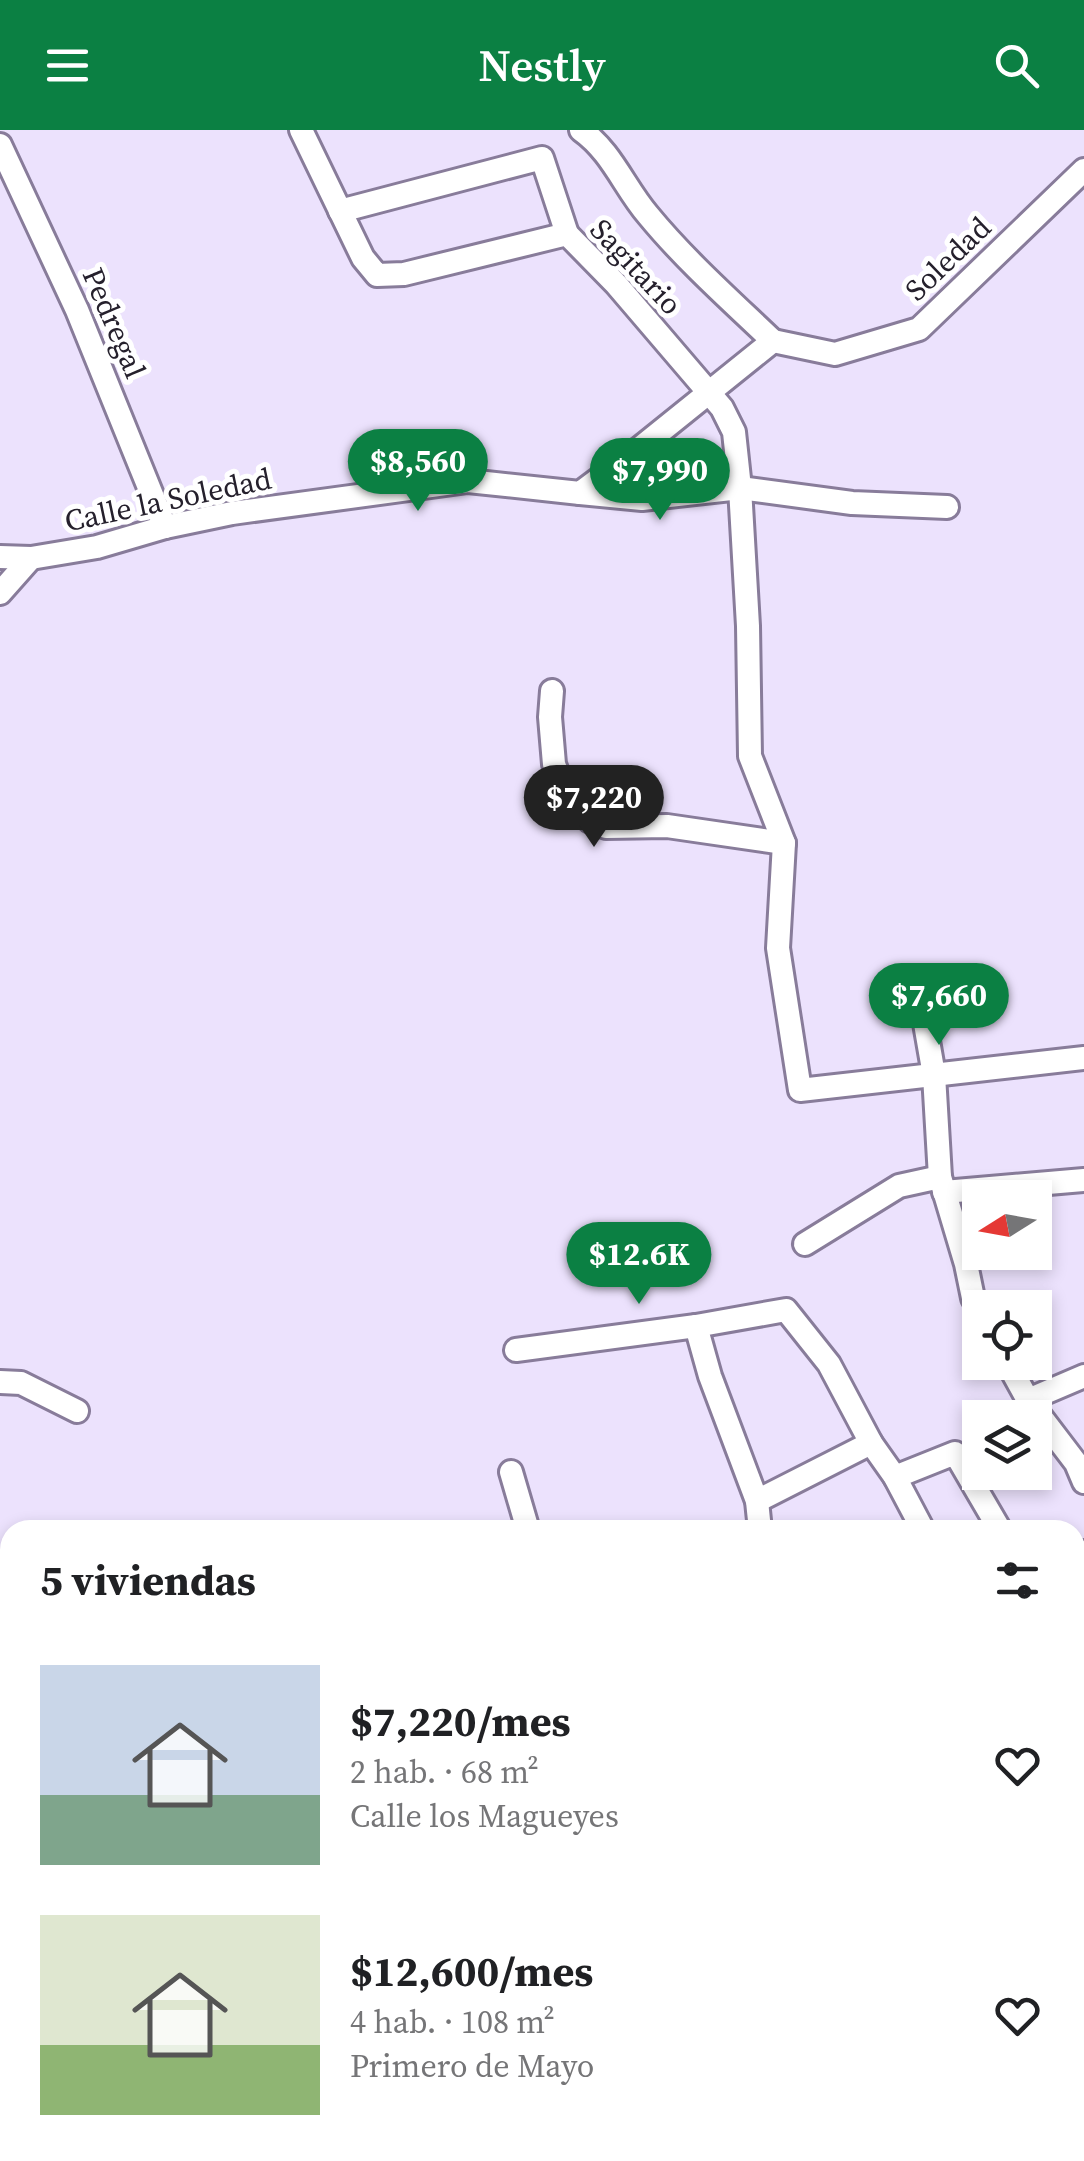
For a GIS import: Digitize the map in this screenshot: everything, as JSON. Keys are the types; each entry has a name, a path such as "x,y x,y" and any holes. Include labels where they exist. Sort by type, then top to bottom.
{"street":[{"path":"300,130 340,212 542,158 567,234"},
{"path":"580,492 773,341 645,212 613,162 586,131"},
{"name":"Pedregal","path":"0,145 77,310 166,527"},
{"name":"Soledad","path":"773,341 836,354 919,329 1084,170"},
{"name":"Sagitario","path":"340,212 363,258 377,275 404,274 567,234 616,284 722,408 734,432 740,488 750,756 784,843"},
{"name":"Calle la Soledad","path":"0,557 31,558 97,547 232,513 468,481 642,499 740,488 852,503 948,506"},
{"path":"0,594 31,558"},
{"path":"552,692 554,764 563,789 590,821 606,827 667,826 784,843 778,948 800,1090 1084,1058"},
{"path":"919,989 934,1075 942,1185 971,1290"},
{"path":"805,1244 899,1186 1084,1180"},
{"path":"516,1350 786,1310 829,1364 919,1520"},
{"path":"696,1326 710,1376 757,1501 759,1520"},
{"path":"1017,1380 1028,1400 1084,1376"},
{"path":"0,1382 20,1383 77,1410"},
{"path":"1052,1431 1076,1462 1084,1482"},
{"path":"757,1501 871,1443"},
{"path":"896,1477 956,1453 994,1520"},
{"path":"511,1472 525,1520"}]}
